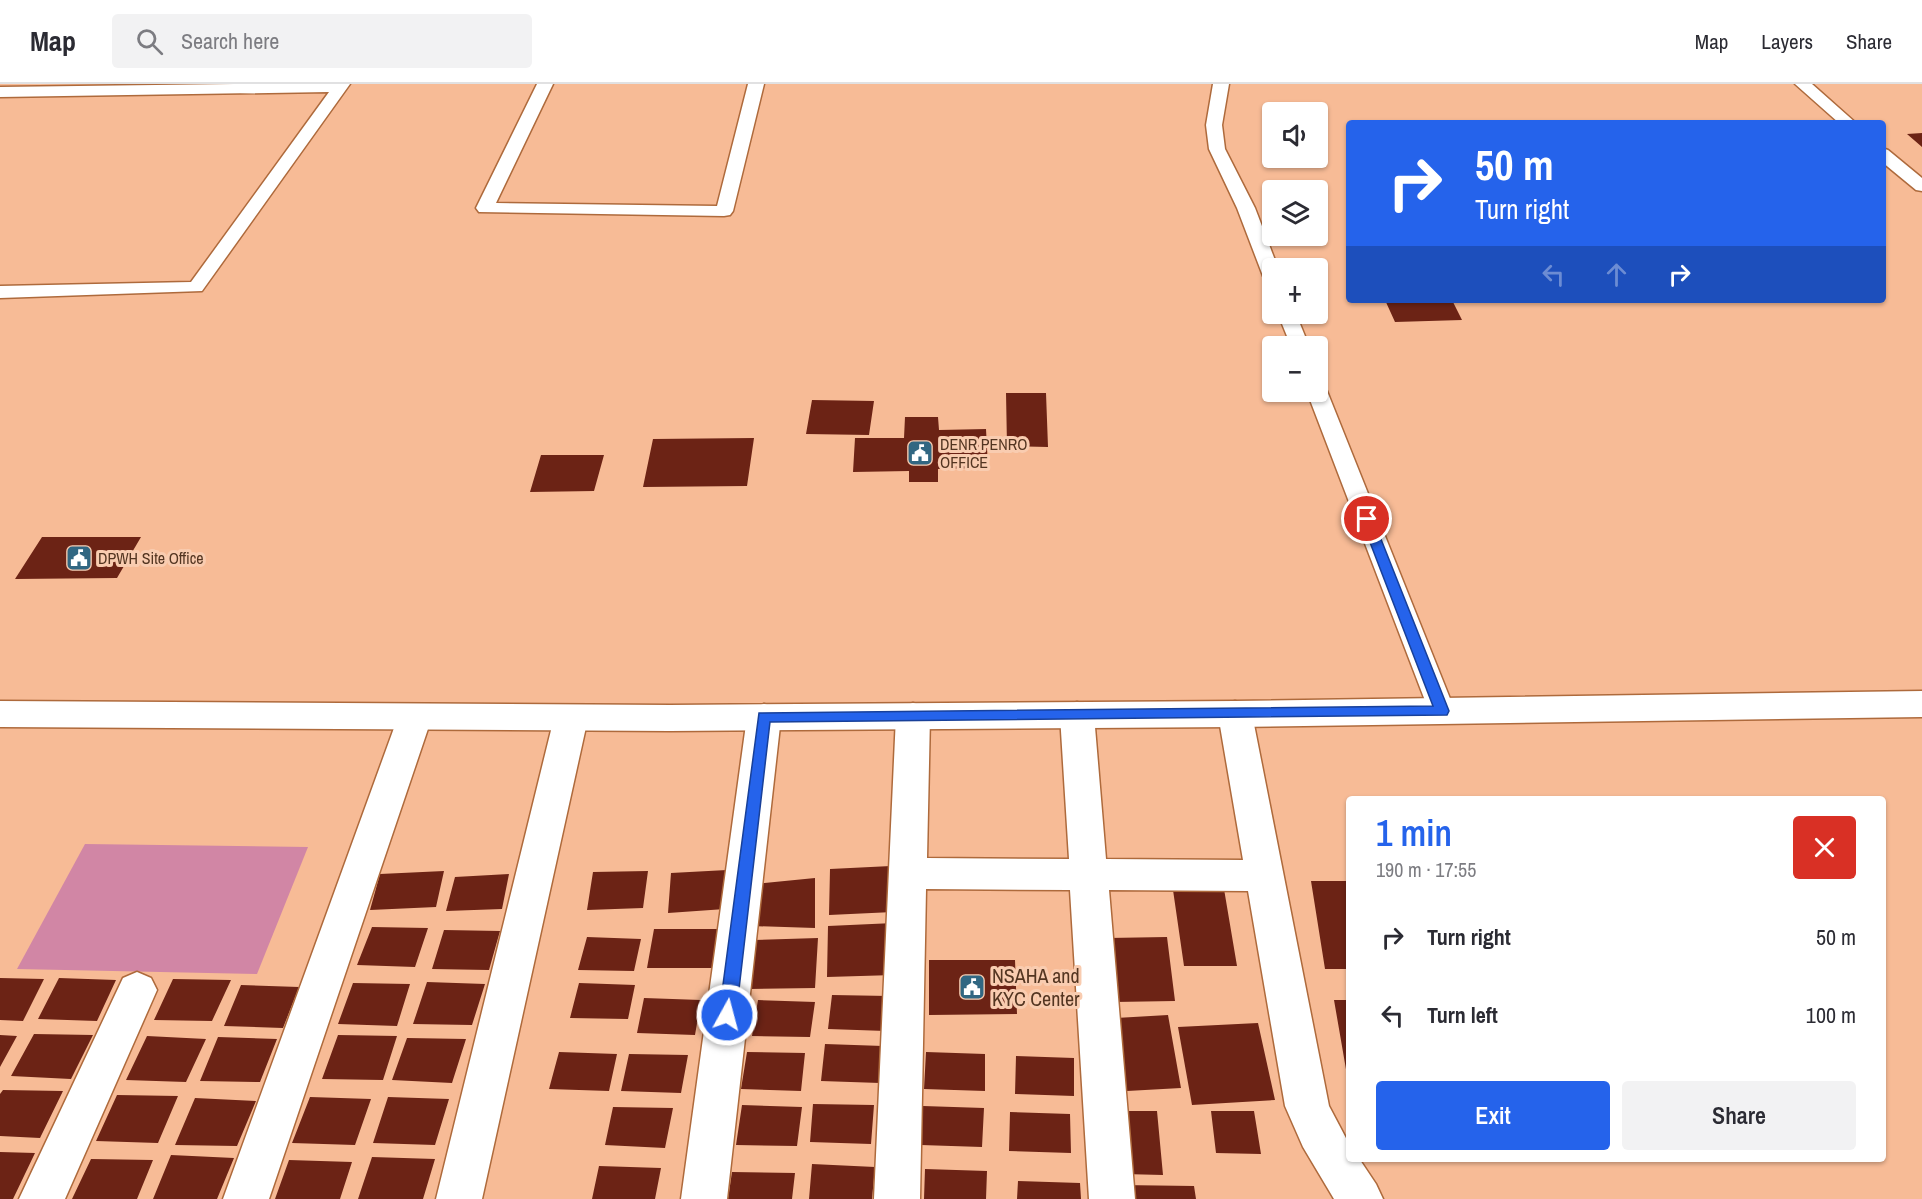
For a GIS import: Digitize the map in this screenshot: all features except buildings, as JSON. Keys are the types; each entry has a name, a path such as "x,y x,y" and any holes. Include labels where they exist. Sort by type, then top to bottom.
{"street":[{"path":"0,714 764,717 1235,714 1922,704"},
{"path":"1235,714 1307,1106 1318,1133 1359,1199"},
{"path":"1077,715 1112,1199"},
{"path":"897,1199 913,716"},
{"path":"246,1199 415,717"},
{"path":"704,1199 764,717"},
{"path":"459,1199 571,718"},
{"path":"907,873 1265,876"},
{"path":"42,1199 137,990"}],"lane":[{"path":"0,92 8,84"},
{"path":"545,84 484,208 724,211 756,84"},
{"path":"1221,84 1214,125 1217,149 1246,208 1265,258"},
{"path":"1803,84 1845,120"},
{"path":"0,92 342,85"},
{"path":"0,292 196,287 342,85"},
{"path":"1886,156 1922,186"},
{"path":"1321,402 1442,711"}],"shaded area":[{"path":"85,844 308,847 257,974 17,969"}],"place":[{"name":"DENR PENRO OFFICE","path":"920,453"},
{"name":"DPWH Site Office","path":"79,558"},
{"name":"NSAHA and KYC Center","path":"972,987"}],"route":[{"path":"727,1015 764,717 1442,711 1367,519"}]}
